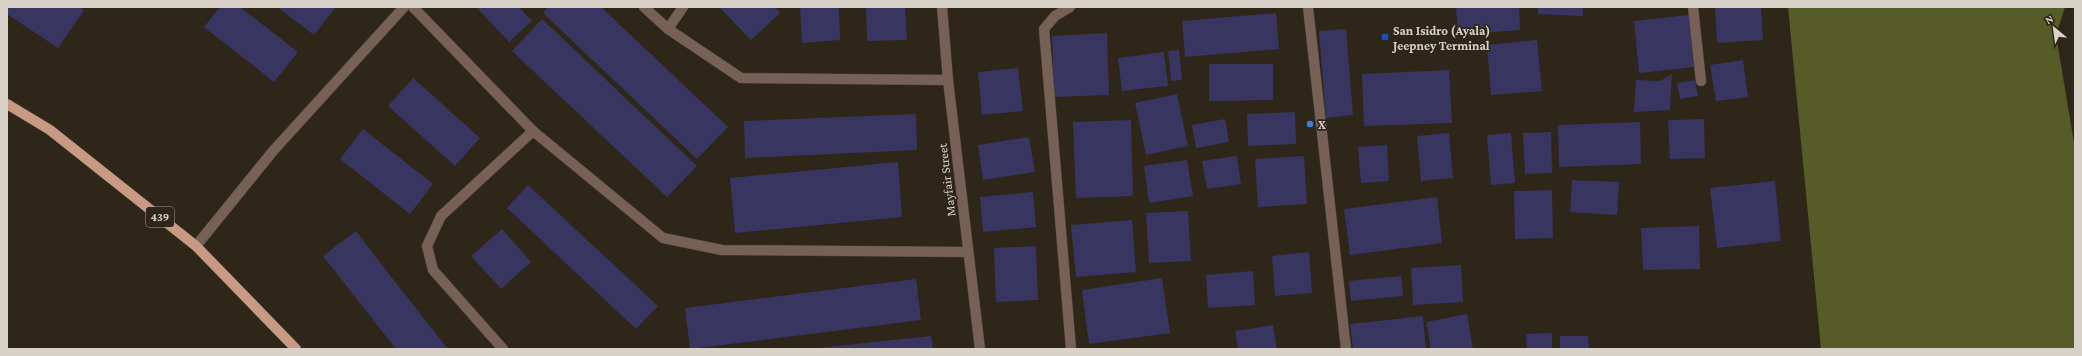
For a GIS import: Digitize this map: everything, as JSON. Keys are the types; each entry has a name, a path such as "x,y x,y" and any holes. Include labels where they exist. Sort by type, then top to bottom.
{"main road":[{"name":"439","path":"7,104 50,130 196,246 296,349"}],"street":[{"path":"196,246 272,150 404,7"},
{"path":"413,7 533,131 663,238 722,250 968,252"},
{"path":"644,7 668,29 740,78 948,80"},
{"path":"668,29 683,7"},
{"name":"Mayfair Street","path":"942,7 948,80 980,349"},
{"path":"1070,7 1055,16 1044,29 1071,349"},
{"path":"1308,7 1346,349"},
{"path":"1693,7 1702,81"},
{"path":"503,349 433,270 427,246 441,216 533,131"}],"green space":[{"path":"1788,7 2065,7 2056,35 2075,149 2075,349 1821,349"}],"building":[{"path":"7,7 79,7 84,10 58,48 7,14"},
{"path":"220,7 240,7 298,52 274,82 204,27"},
{"path":"277,7 336,7 314,35"},
{"path":"476,7 519,7 532,21 509,42"},
{"path":"548,7 601,7 728,127 697,159 543,13"},
{"path":"719,7 775,7 780,13 751,40"},
{"path":"800,7 839,7 840,40 802,43"},
{"path":"866,7 905,7 907,40 867,41"},
{"path":"1456,7 1519,7 1520,30 1458,35"},
{"path":"1538,7 1583,7 1583,16 1538,14"},
{"path":"1715,7 1761,7 1763,40 1717,43"},
{"path":"1276,13 1279,49 1185,57 1182,21"},
{"path":"1689,15 1694,67 1639,73 1634,21"},
{"path":"542,19 697,166 667,197 512,51"},
{"path":"1346,29 1353,115 1326,118 1319,31"},
{"path":"1107,33 1109,95 1054,97 1052,36"},
{"path":"1537,40 1542,91 1491,95 1487,45"},
{"path":"1179,50 1182,80 1171,81 1168,51"},
{"path":"1164,52 1168,86 1122,91 1118,58"},
{"path":"1743,60 1748,97 1716,101 1710,65"},
{"path":"1209,64 1273,64 1273,100 1209,101"},
{"path":"1018,68 1023,111 982,115 978,72"},
{"path":"1449,70 1452,123 1364,126 1362,74"},
{"path":"1672,74 1670,110 1634,112 1636,80 1660,81"},
{"path":"413,78 480,138 455,166 388,106"},
{"path":"1695,80 1698,96 1680,99 1677,83"},
{"path":"1177,94 1188,146 1146,155 1135,103"},
{"path":"1295,112 1296,144 1248,146 1247,114"},
{"path":"916,114 917,150 745,158 744,121"},
{"path":"1225,119 1229,142 1196,148 1192,125"},
{"path":"1704,119 1705,158 1670,159 1668,120"},
{"path":"1131,120 1133,196 1076,198 1073,122"},
{"path":"1640,122 1641,164 1559,167 1558,125"},
{"path":"363,129 433,184 410,214 340,159"},
{"path":"1551,132 1552,173 1525,174 1523,133"},
{"path":"1449,133 1453,178 1421,181 1417,136"},
{"path":"1511,133 1515,183 1491,185 1487,135"},
{"path":"1029,137 1035,172 983,180 978,145"},
{"path":"1387,145 1389,181 1361,183 1358,147"},
{"path":"1237,156 1241,184 1207,189 1202,161"},
{"path":"1304,156 1307,204 1258,207 1255,159"},
{"path":"1187,160 1193,196 1149,203 1144,166"},
{"path":"898,162 902,217 735,233 730,178"},
{"path":"1572,180 1619,182 1617,215 1570,212"},
{"path":"1775,181 1781,241 1717,248 1710,188"},
{"path":"528,185 658,306 636,329 507,208"},
{"path":"1552,190 1553,238 1515,239 1514,191"},
{"path":"1033,192 1036,227 983,232 980,197"},
{"path":"1437,197 1442,243 1350,255 1344,209"},
{"path":"1188,211 1191,261 1149,263 1146,213"},
{"path":"1132,220 1136,272 1076,277 1071,225"},
{"path":"1699,226 1700,269 1643,270 1641,228"},
{"path":"502,229 531,262 501,289 471,256"},
{"path":"356,231 448,349 396,349 323,256"},
{"path":"1036,246 1038,300 996,302 994,248"},
{"path":"1309,252 1312,293 1275,296 1272,256"},
{"path":"1461,265 1463,302 1413,305 1411,268"},
{"path":"1253,271 1255,305 1208,308 1206,275"},
{"path":"1401,276 1403,296 1351,301 1349,281"},
{"path":"1162,278 1170,333 1089,344 1082,290"},
{"path":"916,279 921,320 690,349 685,308"},
{"path":"1467,314 1473,349 1431,349 1426,322"},
{"path":"1423,316 1426,349 1353,349 1350,324"},
{"path":"1273,325 1277,349 1238,349 1235,331"},
{"path":"1552,333 1552,349 1527,349 1526,334"},
{"path":"931,336 933,349 818,349 818,348"},
{"path":"1560,336 1588,336 1589,349 1560,349"}],"place":[{"name":"San Isidro (Ayala) Jeepney Terminal","path":"1385,37"},
{"name":"X","path":"1310,124"}]}
